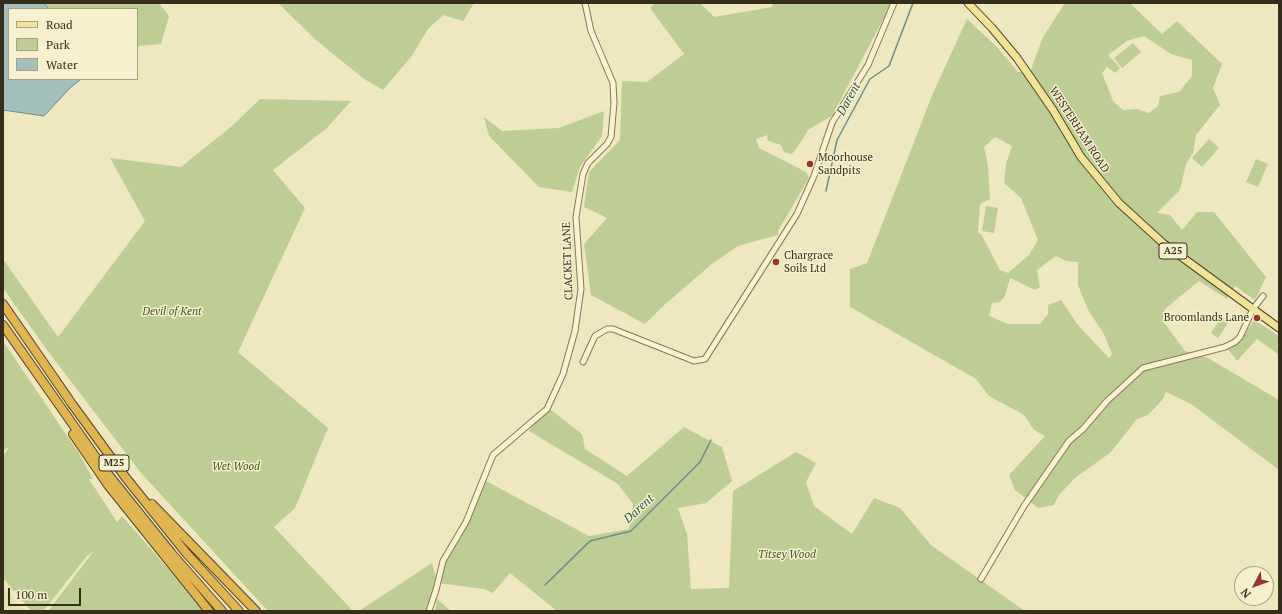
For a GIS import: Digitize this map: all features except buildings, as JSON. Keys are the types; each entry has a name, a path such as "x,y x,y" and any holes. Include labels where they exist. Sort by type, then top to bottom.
{"highway":[{"name":"M25","path":"3,304 72,404 126,478 188,554 239,611"},
{"name":"M25","path":"3,325 62,410 143,519 222,611"},
{"name":"M25","path":"62,410 75,438 91,463 209,611"},
{"name":"M25","path":"126,478 256,611"}],"main road":[{"name":"WESTERHAM ROAD","path":"968,3 992,28 1017,58 1053,110 1081,157 1119,203 1164,244 1279,328"}],"street":[{"name":"CLACKET LANE","path":"429,611 443,561 466,522 493,455 547,409 564,374 575,331 581,289 576,218 583,174 588,163 607,144 611,137 614,103 613,83 591,31 585,3"},
{"path":"583,362 595,336 608,329 613,329 694,361 705,360 797,214 814,176 832,123 868,65 894,3"},
{"path":"981,579 1024,506 1069,441 1083,429 1107,401 1143,368 1225,347 1235,342 1240,338 1253,309 1263,296"}],"green space":[{"path":"44,3 159,3 169,16 161,44 138,46 138,8 48,8"},
{"path":"278,3 474,3 463,21 443,15 428,29 411,57 383,90 364,79 316,40"},
{"path":"655,3 700,3 714,17 772,7 773,3 892,3 832,116 809,129 794,152 791,154 784,152 781,145 768,141 768,135 756,139 759,148 806,172 809,178 778,231 778,235 738,246 713,263 662,307 645,324 591,295 584,244 607,218 584,207 589,172 620,140 622,81 647,82 684,54 650,8"},
{"path":"1065,3 1130,3 1162,34 1177,21 1222,64 1213,88 1220,105 1196,135 1193,153 1186,164 1180,190 1157,213 1170,215 1182,230 1197,212 1214,212 1266,277 1255,300 1235,286 1227,299 1199,281 1165,309 1163,321 1185,351 1208,358 1279,400 1279,470 1191,404 1166,392 1163,399 1148,415 1137,419 1110,453 1076,477 1059,495 1054,505 1038,508 1015,490 1009,475 1045,436 1034,430 1024,415 989,396 976,379 850,307 850,269 867,263 933,93 967,19 997,47 1018,72 1030,72 1043,37","holes":["1144,36 1171,54 1192,60 1192,76 1179,92 1160,96 1158,106 1149,113 1136,109 1123,110 1113,101 1102,73 1107,67 1115,73 1120,68 1108,55 1127,41","995,137 1012,146 1006,164 1004,183 1021,198 1038,240 1029,255 1008,273 1000,270 981,234 978,232 980,204 990,199 988,166 984,147","1056,256 1066,261 1078,262 1078,285 1088,310 1104,334 1112,354 1109,358 1077,324 1061,300 1048,305 1048,314 1040,324 1008,324 989,316 992,303 1000,302 1005,296 1010,278 1035,290 1040,287 1037,270"]},
{"path":"1133,43 1141,52 1122,68 1114,58"},
{"name":"Devil of Kent","path":"260,99 351,101 327,128 273,170 305,208 238,352 328,428 295,508 274,527 353,611 268,611 141,473 47,350 3,288 3,259 58,337 145,221 110,158 181,167 232,126"},
{"path":"604,111 602,136 580,167 572,192 539,187 489,136 484,117 502,131 559,128"},
{"path":"1209,139 1219,148 1202,167 1192,158"},
{"path":"1256,159 1268,164 1258,187 1246,182"},
{"path":"986,206 998,208 994,233 982,231"},
{"path":"1221,318 1228,323 1218,338 1211,333"},
{"path":"1254,320 1279,336 1279,355 1257,339 1237,361 1228,349 1238,344"},
{"path":"3,341 80,455 93,479 89,479 117,522 122,516 205,611 48,611 94,551 87,556 45,609 41,611 31,611 3,578 3,456 9,447 3,451"},
{"name":"Titsey Wood","path":"546,406 582,434 585,449 627,476 684,427 722,447 732,481 706,503 678,508 687,534 691,589 729,588 733,491 796,452 816,463 806,482 814,506 852,534 874,498 900,508 931,545 1022,609 1028,611 557,611 510,573 493,593 484,589 438,583 429,611 359,611 432,563 437,582 439,572 484,480 589,536 629,529 633,504 618,484 529,431"},
{"path":"3,587 24,611 3,611"},
{"path":"437,599 451,611 435,611"}],"water":[{"path":"3,3 44,3 48,8 8,8 8,80 80,80 70,88 44,116 3,110"}],"waterway":[{"name":"Darent","path":"826,191 837,140 870,79 889,66 913,3"},
{"name":"Darent","path":"545,585 590,541 631,531 700,462 711,440"}],"place":[{"name":"Moorhouse Sandpits","path":"810,164"},
{"name":"Chargrace Soils Ltd","path":"776,262"},
{"name":"Broomlands Lane","path":"1257,318"}],"park label":[{"name":"Wet Wood","path":"236,467"}]}
